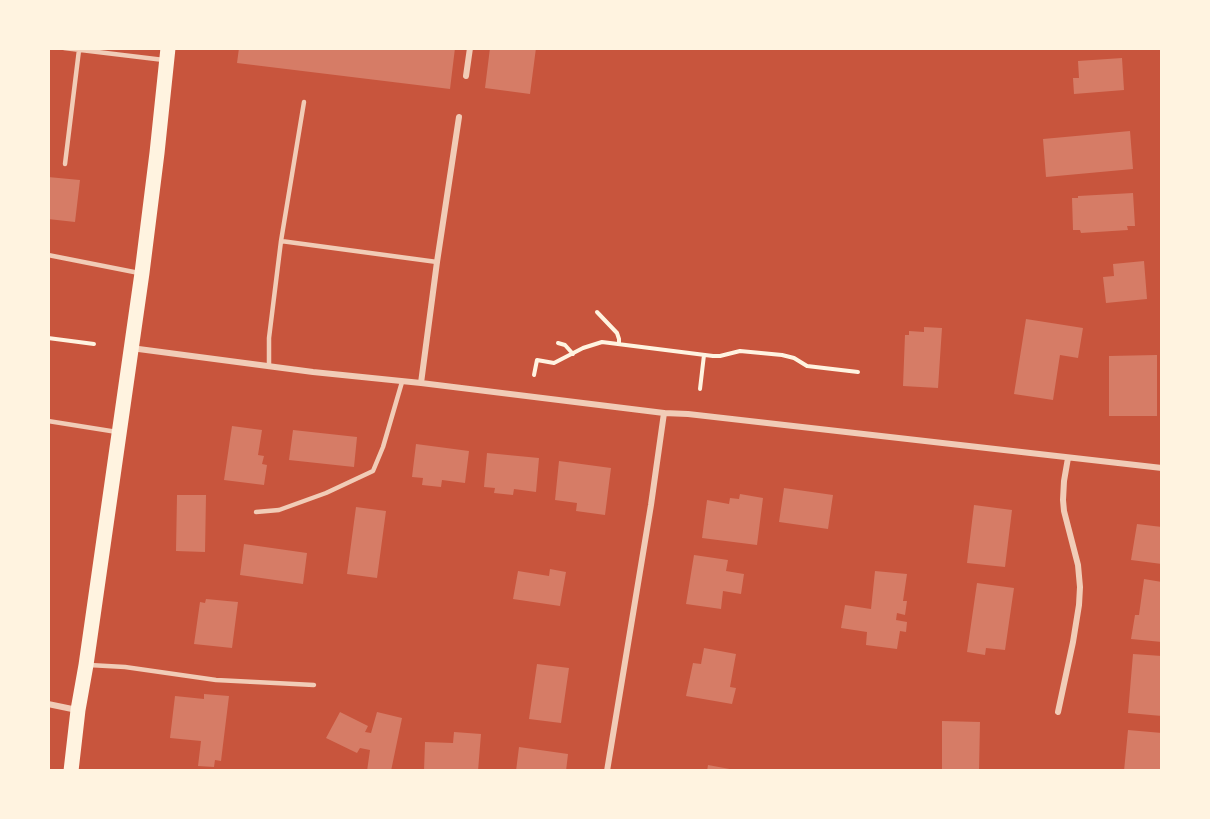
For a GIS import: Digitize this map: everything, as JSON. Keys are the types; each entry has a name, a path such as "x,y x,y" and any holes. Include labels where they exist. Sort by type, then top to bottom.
{"main road":[{"path":"71,771 141,273 167,54"}],"street":[{"path":"466,76 470,48"},
{"path":"421,383 459,117"},
{"path":"130,348 664,413 1162,468"},
{"path":"607,771 664,413"},
{"path":"1058,712 1075,632 1080,586 1078,565 1064,511 1064,481 1068,458"},
{"path":"48,704 78,710"}],"lane":[{"path":"64,48 167,54"},
{"path":"65,164 79,50"},
{"path":"269,366 269,338 281,241 304,102"},
{"path":"281,241 437,262"},
{"path":"48,255 141,273"},
{"path":"256,512 279,510 326,493 373,471 383,447 402,382"},
{"path":"48,421 119,433"},
{"path":"86,665 125,667 216,680 314,686"}],"path":[{"path":"597,312 617,333 620,339 619,344"},
{"path":"48,338 94,344"},
{"path":"558,343 565,345 573,354"},
{"path":"534,375 537,360 554,363 583,348 599,343 720,356 740,351 759,352 788,356 807,366 858,372"},
{"path":"700,389 704,355"}],"building":[{"path":"239,48 455,48 450,89 237,63"},
{"path":"490,48 536,48 530,94 485,88"},
{"path":"1122,58 1124,90 1074,94 1073,78 1079,78 1078,61"},
{"path":"1130,131 1133,169 1046,177 1043,139"},
{"path":"48,177 80,180 75,222 48,219"},
{"path":"1133,193 1135,226 1127,226 1128,230 1081,233 1080,230 1073,230 1072,198"},
{"path":"1144,261 1147,299 1106,303 1103,277 1114,276 1113,264"},
{"path":"1026,319 1083,328 1078,358 1060,355 1053,400 1014,394"},
{"path":"924,327 942,328 938,388 903,386 905,335 909,335 909,331 924,332"},
{"path":"1157,355 1157,416 1109,416 1109,356"},
{"path":"232,426 262,430 258,455 264,456 262,464 267,465 264,485 224,480"},
{"path":"293,430 357,437 354,467 289,460"},
{"path":"416,444 469,451 465,483 442,480 441,487 422,485 423,478 412,477"},
{"path":"487,453 539,458 536,492 514,489 513,495 494,493 495,488 484,487"},
{"path":"559,461 611,468 605,515 576,511 577,503 555,500"},
{"path":"784,488 833,495 828,529 779,522"},
{"path":"740,494 763,498 757,545 702,538 707,500 729,504 730,498 739,499"},
{"path":"177,495 206,495 205,552 176,551"},
{"path":"974,505 1012,510 1005,567 967,563"},
{"path":"356,507 386,511 377,578 347,574"},
{"path":"1137,524 1162,527 1162,564 1131,560"},
{"path":"244,544 307,553 303,584 240,575"},
{"path":"694,555 728,560 726,571 744,574 741,594 723,591 721,609 686,604"},
{"path":"550,569 566,572 560,606 513,599 518,571 549,576"},
{"path":"875,571 907,574 903,601 907,601 905,615 897,613 896,620 907,622 906,632 900,631 897,649 866,645 867,632 841,628 845,605 871,609"},
{"path":"1144,579 1162,582 1162,642 1131,639 1135,615 1139,615"},
{"path":"977,583 1014,588 1005,650 986,648 985,655 967,652"},
{"path":"206,599 238,602 232,648 194,644 200,602 205,603"},
{"path":"704,648 736,654 730,687 736,688 732,704 686,696 693,663 701,664"},
{"path":"1133,654 1162,656 1162,716 1128,713"},
{"path":"537,664 569,668 561,723 529,719"},
{"path":"204,694 229,696 221,761 215,760 214,767 198,766 201,741 170,738 175,696 204,699"},
{"path":"340,712 368,726 365,732 371,733 377,712 402,718 391,771 367,771 370,750 360,748 357,753 326,738"},
{"path":"942,721 980,722 979,771 942,771"},
{"path":"1128,730 1162,733 1162,771 1124,771"},
{"path":"454,732 481,734 478,771 424,771 425,742 453,743"},
{"path":"519,747 568,754 566,771 516,771"},
{"path":"708,765 735,770 735,771 707,771"}]}
